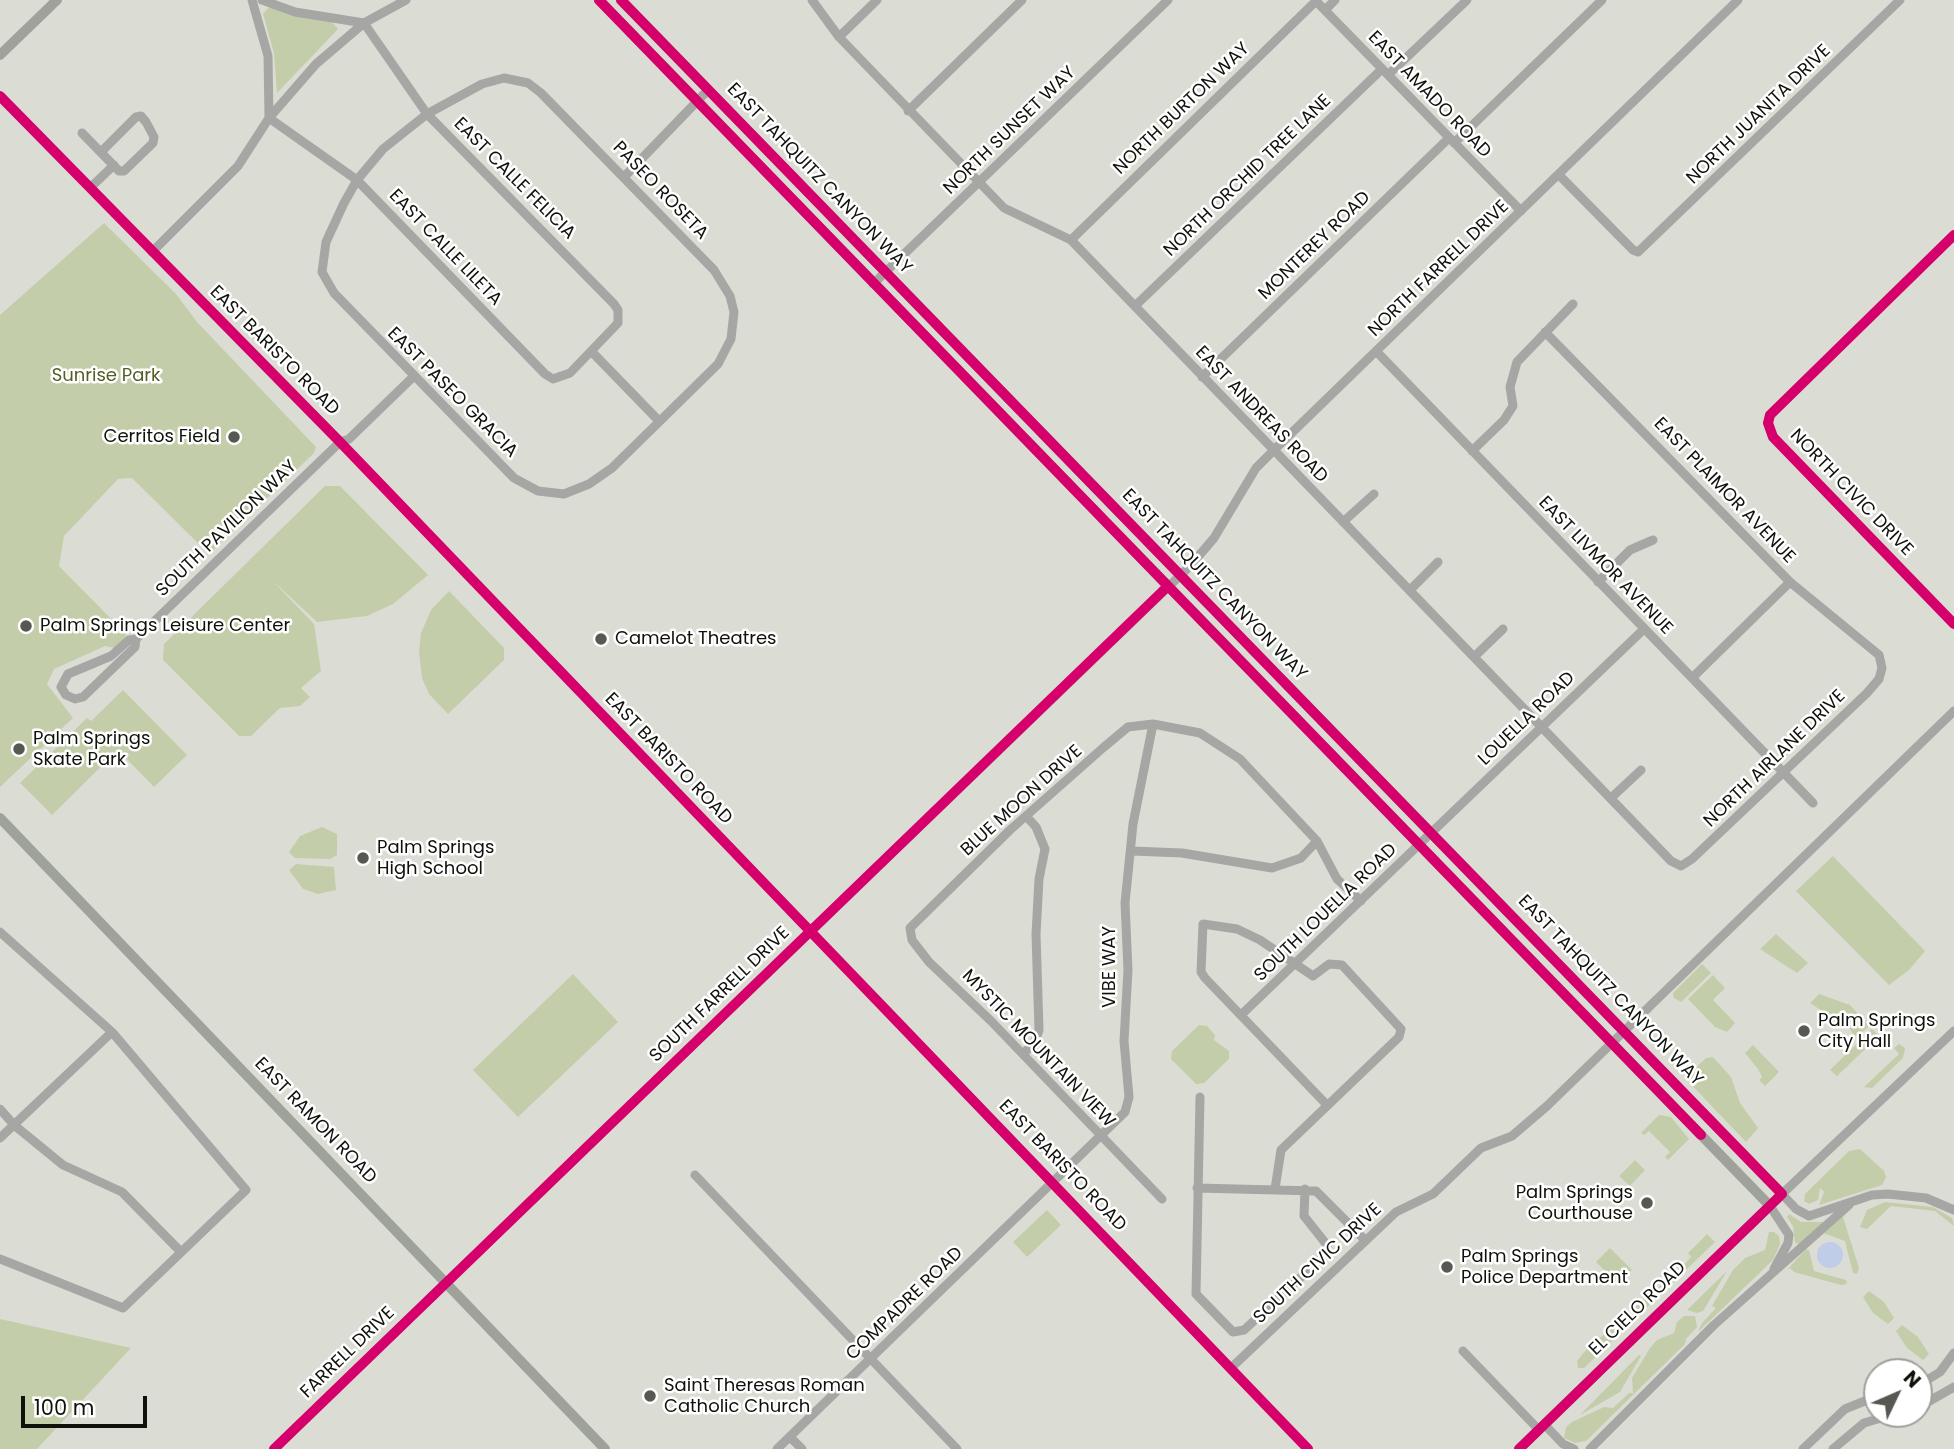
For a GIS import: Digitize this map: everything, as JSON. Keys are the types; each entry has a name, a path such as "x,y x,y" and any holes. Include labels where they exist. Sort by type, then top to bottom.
{"main road":[{"path":"0,55 57,0"},
{"name":"EAST TAHQUITZ CANYON WAY","path":"599,0 1770,1206"},
{"name":"EAST TAHQUITZ CANYON WAY","path":"621,0 1782,1194"},
{"name":"EAST RAMON ROAD","path":"0,818 604,1449"},
{"name":"EL CIELO ROAD","path":"1520,1449 1782,1194"}],"street":[{"path":"251,0 268,56 269,118"},
{"path":"262,0 295,12 364,23"},
{"path":"152,252 238,166 269,118 316,64 364,23 406,0"},
{"name":"EAST ANDREAS ROAD","path":"812,0 839,37 1004,208 1071,240 1671,861 1681,866"},
{"path":"839,37 877,0"},
{"path":"908,111 1022,0"},
{"name":"NORTH SUNSET WAY","path":"873,284 1168,0"},
{"name":"EAST AMADO ROAD","path":"1316,0 1521,211"},
{"name":"NORTH BURTON WAY","path":"1071,240 1316,0"},
{"path":"1325,10 1335,0"},
{"name":"NORTH ORCHID TREE LANE","path":"1135,306 1385,72 1467,0"},
{"name":"MONTEREY ROAD","path":"1202,377 1602,0"},
{"name":"NORTH FARRELL DRIVE","path":"1180,575 1214,538 1242,489 1273,450 1738,0"},
{"name":"NORTH JUANITA DRIVE","path":"1559,175 1638,252 1900,0"},
{"name":"EAST CALLE FELICIA","path":"364,23 427,114 614,304 618,310 618,323 592,352"},
{"name":"PASEO ROSETA","path":"357,180 383,149 427,114 482,84 504,78 533,85 714,270 730,296 734,312 731,339 718,364 659,421"},
{"path":"624,177 708,90"},
{"name":"EAST BARISTO ROAD","path":"0,96 340,442 1308,1449"},
{"path":"82,133 101,152 114,165 124,171 153,143 154,137 141,116 101,152"},
{"name":"EAST CALLE LILETA","path":"269,118 357,180 545,374 553,379 562,378 592,352"},
{"path":"90,188 114,165"},
{"name":"EAST PASEO GRACIA","path":"357,180 326,242 322,272 334,293 514,478 526,486 564,494 589,484 612,468 659,421"},
{"name":"NORTH CIVIC DRIVE","path":"1954,235 1770,415 1768,423 1773,438 1954,624"},
{"path":"1472,451 1504,420 1513,406 1510,387 1517,362 1573,304"},
{"name":"EAST PLAIMOR AVENUE","path":"1545,332 1790,582 1871,645 1879,655 1882,667"},
{"name":"EAST LIVMOR AVENUE","path":"1376,351 1813,803"},
{"path":"592,352 659,421"},
{"name":"SOUTH PAVILION WAY","path":"136,639 135,647 83,697 75,699 66,695 61,687 68,674 111,656 129,640 136,639 340,442 349,439 413,377"},
{"path":"1343,522 1374,494"},
{"path":"1598,582 1630,550 1653,540"},
{"path":"1410,590 1438,562"},
{"name":"SOUTH FARRELL DRIVE","path":"447,1283 1180,575"},
{"path":"1692,678 1790,582"},
{"path":"1474,657 1503,629"},
{"name":"LOUELLA ROAD","path":"1431,832 1644,629"},
{"name":"NORTH AIRLANE DRIVE","path":"1681,866 1692,859 1867,693 1879,679 1882,667"},
{"path":"1624,1031 1954,711"},
{"path":"1153,724 1200,733 1219,743 1264,782 1317,841 1337,879 1362,901"},
{"name":"BLUE MOON DRIVE","path":"920,918 1026,816 1128,727 1153,724"},
{"name":"VIBE WAY","path":"1054,1182 1125,1112 1129,1097 1124,1041 1128,970 1125,903 1133,824 1153,724"},
{"path":"1611,798 1641,770"},
{"path":"1023,1054 1035,1042 1039,1030 1037,934 1039,879 1045,849 1036,827 1026,816"},
{"name":"SOUTH LOUELLA ROAD","path":"1241,1016 1431,832"},
{"path":"1132,851 1182,853 1272,868 1301,858 1317,841"},
{"name":"MYSTIC MOUNTAIN VIEW","path":"920,918 910,928 912,940 919,950 1162,1199"},
{"path":"1275,1189 1278,1154 1399,1037 1401,1029 1342,965 1329,964 1313,976 1260,940 1237,929 1203,924 1201,972 1327,1105"},
{"path":"0,932 111,1032 246,1190 123,1308 0,1259"},
{"name":"SOUTH CIVIC DRIVE","path":"1231,1368 1396,1212 1433,1194 1481,1148 1512,1136 1624,1031"},
{"path":"1954,1031 1782,1194 1796,1209 1809,1216 1852,1201 1888,1194 1926,1198 1954,1210"},
{"path":"0,1138 111,1032"},
{"path":"1200,1097 1196,1294 1233,1332 1238,1333 1325,1255 1327,1245 1304,1216 1305,1189"},
{"path":"0,1109 14,1125 63,1165 122,1192 181,1252"},
{"path":"695,1175 957,1449"},
{"name":"COMPADRE ROAD","path":"777,1449 1054,1182"},
{"path":"1197,1188 1305,1189 1322,1195 1365,1240"},
{"path":"1590,1449 1680,1357 1852,1201"},
{"path":"1770,1206 1789,1235 1783,1254 1771,1274"},
{"name":"FARRELL DRIVE","path":"274,1449 447,1283"},
{"path":"1463,1351 1542,1428 1563,1444 1576,1449 1605,1433"},
{"path":"1933,1376 1954,1353"},
{"path":"1933,1399 1954,1387"},
{"path":"1803,1449 1845,1409 1863,1402"},
{"path":"1833,1449 1863,1424"},
{"path":"790,1437 802,1449"}],"green space":[{"path":"269,7 331,21 338,29 277,93 274,53 263,14"},
{"name":"Sunrise Park","path":"104,223 176,294 197,322 316,447 314,453 209,554 132,478 118,479 64,536 59,566 126,634 125,639 115,648 105,646 54,669 47,684 73,718 0,787 0,315"},
{"path":"325,486 340,486 428,575 393,604 367,616 317,622 272,580 314,624 321,671 301,688 310,697 300,706 280,708 251,736 239,736 163,660 164,644"},
{"path":"449,591 504,648 504,660 448,714 429,694 422,678 419,652 421,633 431,610"},
{"path":"123,690 187,755 154,787 118,750 52,815 20,783 87,718 91,721"},
{"path":"322,827 337,834 337,855 330,859 295,858 289,852 300,836"},
{"path":"1833,856 1925,951 1909,970 1889,985 1796,891"},
{"path":"296,864 334,867 336,890 318,894 303,889 289,870"},
{"path":"1776,934 1808,963 1797,973 1760,949"},
{"path":"1702,964 1711,973 1681,1002 1674,998 1673,993"},
{"path":"573,974 618,1022 518,1117 473,1070"},
{"path":"1713,975 1725,988 1713,1000 1735,1023 1727,1032 1715,1027 1688,999"},
{"path":"1819,994 1850,1005 1869,1026 1855,1038 1850,1029 1810,1003"},
{"path":"1199,1025 1207,1026 1215,1035 1214,1040 1229,1051 1229,1059 1204,1083 1196,1084 1171,1059 1172,1051"},
{"path":"1872,1029 1879,1036 1837,1076 1830,1070"},
{"path":"1899,1044 1905,1048 1903,1058 1872,1088 1864,1087 1899,1054 1894,1048"},
{"path":"1753,1045 1779,1072 1765,1086 1759,1080 1762,1077 1758,1069 1745,1053"},
{"path":"1713,1057 1731,1077 1740,1103 1758,1128 1746,1142 1685,1078 1706,1058"},
{"path":"1659,1115 1671,1117 1689,1139 1668,1160 1665,1157 1670,1152 1649,1131 1644,1135 1641,1133"},
{"path":"1860,1149 1884,1171 1886,1177 1882,1185 1819,1205 1824,1192 1820,1188 1818,1200 1809,1204 1804,1201 1805,1194 1849,1151"},
{"path":"1635,1160 1645,1170 1630,1186 1619,1176"},
{"path":"1885,1202 1933,1207 1952,1218 1954,1226 1935,1211 1891,1206 1867,1229 1860,1227 1867,1210"},
{"path":"1047,1210 1061,1225 1027,1257 1013,1242"},
{"path":"1848,1212 1843,1217 1859,1268 1857,1274 1853,1273 1845,1241 1823,1233"},
{"path":"1789,1214 1801,1222 1824,1222 1801,1244 1795,1243 1793,1226 1787,1217"},
{"path":"1769,1232 1779,1236 1780,1244 1773,1260 1698,1332 1702,1323 1716,1308 1712,1306 1733,1270 1745,1258 1765,1250"},
{"path":"1707,1234 1715,1242 1642,1312 1635,1311 1633,1309 1679,1270 1691,1257 1688,1253"},
{"path":"1610,1248 1632,1270 1618,1284 1596,1262"},
{"path":"1806,1249 1809,1250 1814,1271 1846,1280 1847,1284 1841,1285 1794,1272 1790,1268 1787,1270"},
{"path":"1727,1271 1703,1311 1697,1313 1687,1310"},
{"path":"1869,1291 1884,1302 1894,1318 1888,1324 1873,1313 1863,1297"},
{"path":"1626,1315 1630,1324 1584,1368 1578,1368 1577,1361 1586,1350"},
{"path":"1684,1316 1695,1316 1697,1327 1685,1344 1586,1441 1575,1443 1564,1438 1566,1427 1572,1422 1604,1407 1613,1408 1629,1393 1633,1393 1632,1378 1650,1348 1657,1340 1674,1333 1677,1322"},
{"path":"0,1319 131,1348 37,1449 0,1449"},
{"path":"1902,1325 1918,1337 1929,1354 1920,1358 1907,1348 1896,1331"},
{"path":"1639,1355 1641,1356 1620,1392 1580,1415"}],"water":[{"path":"1830,1242 1839,1246 1843,1255 1839,1264 1830,1268 1821,1264 1817,1255 1821,1246"}],"cycle path":[{"path":"599,0 1701,1135"},
{"path":"621,0 1782,1194 1519,1449"},
{"path":"0,96 340,442 1308,1449"},
{"path":"1954,235 1770,415 1768,423 1773,437 1954,624"},
{"path":"274,1449 1168,586"}],"place":[{"name":"Cerritos Field","path":"234,437"},
{"name":"Palm Springs Leisure Center","path":"26,626"},
{"name":"Camelot Theatres","path":"601,639"},
{"name":"Palm Springs Skate Park","path":"19,749"},
{"name":"Palm Springs High School","path":"363,858"},
{"name":"Palm Springs City Hall","path":"1804,1031"},
{"name":"Palm Springs Courthouse","path":"1647,1203"},
{"name":"Palm Springs Police Department","path":"1447,1267"},
{"name":"Saint Theresas Roman Catholic Church","path":"650,1396"}]}
